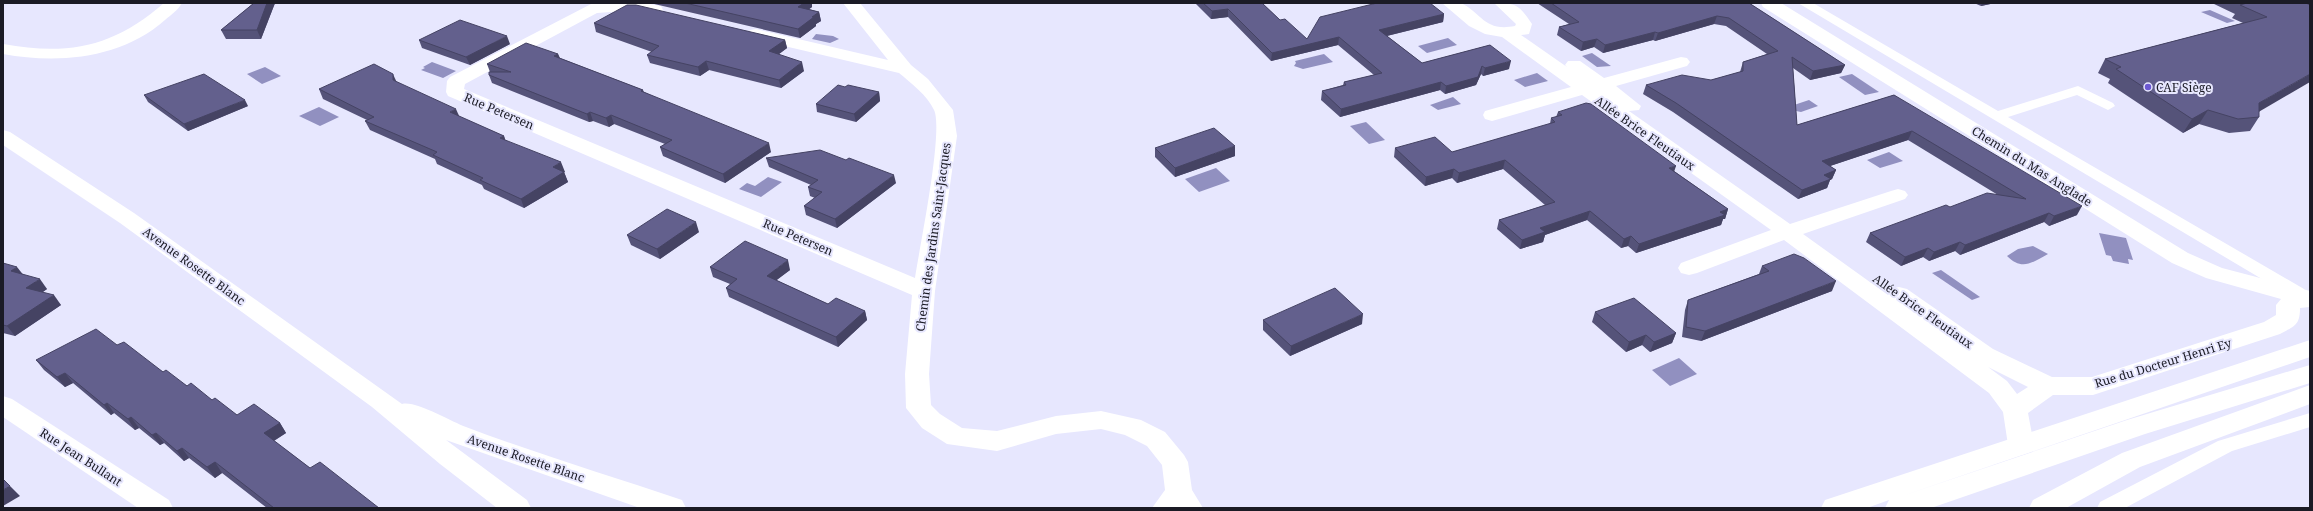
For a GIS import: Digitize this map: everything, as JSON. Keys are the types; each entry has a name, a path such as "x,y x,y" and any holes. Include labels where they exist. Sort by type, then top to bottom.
{"street":[{"path":"3,49 23,54 42,54 78,52 112,45 139,32 174,3"},
{"name":"Chemin des Jardins Saint-Jacques","path":"851,3 859,16 905,69 922,83 944,110 947,136 924,291 917,374 919,408 931,420 956,437 997,441 1056,425 1101,420 1132,427 1156,439 1175,462 1178,503"},
{"name":"Allée Brice Fleutiaux","path":"1450,3 1481,28 1516,32 1603,85 1795,229 1998,387 2015,410"},
{"name":"Allée Brice Fleutiaux","path":"1502,3 1518,15 1524,24 1516,32"},
{"name":"Chemin du Mas Anglade","path":"1769,3 2180,258 2214,273 2309,299"},
{"name":"Rue Petersen","path":"670,14 639,7 593,8 456,81 455,92 924,291"},
{"path":"738,30 905,69"},
{"name":"Allée Brice Fleutiaux","path":"1516,32 1582,89 1984,355 2049,386"},
{"name":"Allée Brice Fleutiaux","path":"1492,115 1681,62"},
{"name":"Avenue Rosette Blanc","path":"3,136 127,218 381,401 449,457 517,508"},
{"path":"1688,268 1795,229 1898,195"},
{"name":"Rue du Docteur Henri Ey","path":"2049,386 2094,386 2272,328 2288,319 2288,305 2296,300 2309,299"},
{"path":"1835,508 2310,348"},
{"path":"1899,508 2136,427 2310,374"},
{"path":"2021,445 2015,410 2030,397 2049,386"},
{"path":"2043,508 2131,460 2310,394"},
{"name":"Avenue Rosette Blanc","path":"381,401 457,434 672,508"},
{"name":"Rue Jean Bullant","path":"3,405 159,508"}],"lane":[{"path":"1804,3 2309,299"},
{"path":"1996,116 2078,90 2108,106"},
{"path":"2107,508 2225,446 2310,420"}],"water":[{"path":"2210,10 2235,21 2227,23 2201,12"},
{"path":"816,34 833,36 839,39 830,43 812,39"},
{"path":"1448,38 1457,45 1427,53 1418,46"},
{"path":"1592,53 1611,66 1597,67 1582,56"},
{"path":"1324,54 1333,62 1303,69 1294,66 1296,63 1295,61"},
{"path":"432,62 456,71 443,78 421,70 425,68 423,67"},
{"path":"265,67 281,76 262,84 247,74"},
{"path":"1537,73 1548,81 1525,87 1514,80"},
{"path":"1852,74 1879,92 1865,95 1839,77"},
{"path":"1453,97 1461,104 1438,110 1430,105"},
{"path":"1809,100 1818,106 1801,112 1796,111 1791,106"},
{"path":"319,107 339,117 320,126 299,116"},
{"path":"1366,122 1385,140 1369,144 1350,126"},
{"path":"1889,152 1903,161 1880,168 1867,160"},
{"path":"1216,168 1230,181 1199,192 1185,179"},
{"path":"768,177 782,182 761,197 739,189 747,183 755,186"},
{"path":"2099,233 2126,238 2133,260 2128,259 2129,264 2113,261 2111,256 2106,255"},
{"path":"2033,246 2048,254 2026,264 2017,263 2007,256 2018,249"},
{"path":"1941,270 1980,297 1972,300 1932,273"},
{"path":"1679,358 1697,374 1670,386 1652,370"}],"building":[{"path":"254,3 267,3 257,30 221,30"},
{"path":"685,3 804,3 798,7 819,12 798,29"},
{"path":"1203,3 1262,3 1280,20 1285,19 1307,39 1320,17 1377,3 1430,3 1444,14 1379,30 1422,63 1490,45 1511,61 1485,68 1482,66 1478,77 1446,86 1441,82 1341,109 1322,91 1346,85 1344,82 1382,73 1339,37 1272,53 1228,9 1212,11"},
{"path":"1551,3 1749,3 1845,65 1813,71 1792,57 1797,125 1894,95 2082,206 2054,216 2049,213 1965,245 1960,242 1934,252 1928,248 1905,257 1870,233 1946,205 1950,207 1987,193 2026,199 1912,131 1822,161 1836,170 1824,175 1831,179 1802,190 1676,103 1646,85 1682,75 1711,80 1743,71 1743,62 1778,51 1729,18 1717,16 1658,33 1655,32 1605,45 1597,39 1583,42 1559,27 1579,22"},
{"path":"2247,3 2306,3 2310,5 2310,74 2259,103 2259,117 2238,119 2208,110 2192,119 2116,69 2121,67 2105,59 2267,17 2240,5"},
{"path":"627,5 636,5 785,40 769,51 802,62 779,80 706,61 698,67 647,55 659,46 594,23"},
{"path":"460,20 507,36 466,57 419,40"},
{"path":"526,43 558,54 554,56 643,90 641,91 769,143 723,174 660,147 672,140 611,115 606,118 590,112 587,114 489,75 489,72 511,72 487,64"},
{"path":"374,64 393,74 393,80 456,109 450,112 504,136 500,138 561,162 553,167 564,172 521,199 480,180 483,178 433,155 437,152 365,121 374,117 319,89"},
{"path":"204,74 245,100 184,124 144,95"},
{"path":"838,85 845,87 848,85 879,92 854,114 816,104"},
{"path":"1586,103 1591,104 1676,166 1669,168 1728,209 1720,212 1725,215 1639,244 1631,236 1624,239 1590,211 1540,228 1545,232 1522,240 1499,220 1555,202 1505,160 1459,173 1454,169 1426,177 1395,148 1435,137 1452,152 1555,122 1551,118 1562,115 1558,112"},
{"path":"1214,128 1235,146 1175,168 1155,148"},
{"path":"820,150 846,160 849,158 894,175 835,219 804,206 822,192 808,187 818,180 766,158"},
{"path":"667,209 696,222 657,249 627,235"},
{"path":"745,241 788,260 767,276 828,304 836,298 865,311 836,337 726,288 737,279 710,267"},
{"path":"1794,254 1804,258 1836,281 1705,331 1686,327 1688,300 1769,271 1762,266"},
{"path":"3,263 17,267 11,271 40,279 26,288 54,295 7,326 3,325"},
{"path":"1335,288 1363,314 1291,346 1263,320"},
{"path":"1634,298 1676,333 1654,342 1646,335 1629,342 1595,312"},
{"path":"96,329 117,345 124,342 163,372 166,370 187,386 191,383 212,400 215,398 237,415 254,404 280,423 264,433 310,468 320,462 379,508 274,508 215,462 207,467 182,448 177,451 156,433 152,435 131,417 128,419 107,403 104,405 65,373 57,377 36,360"},
{"path":"3,479 10,486 3,490"}],"place":[{"name":"CAF Siège","path":"2148,87"}]}
